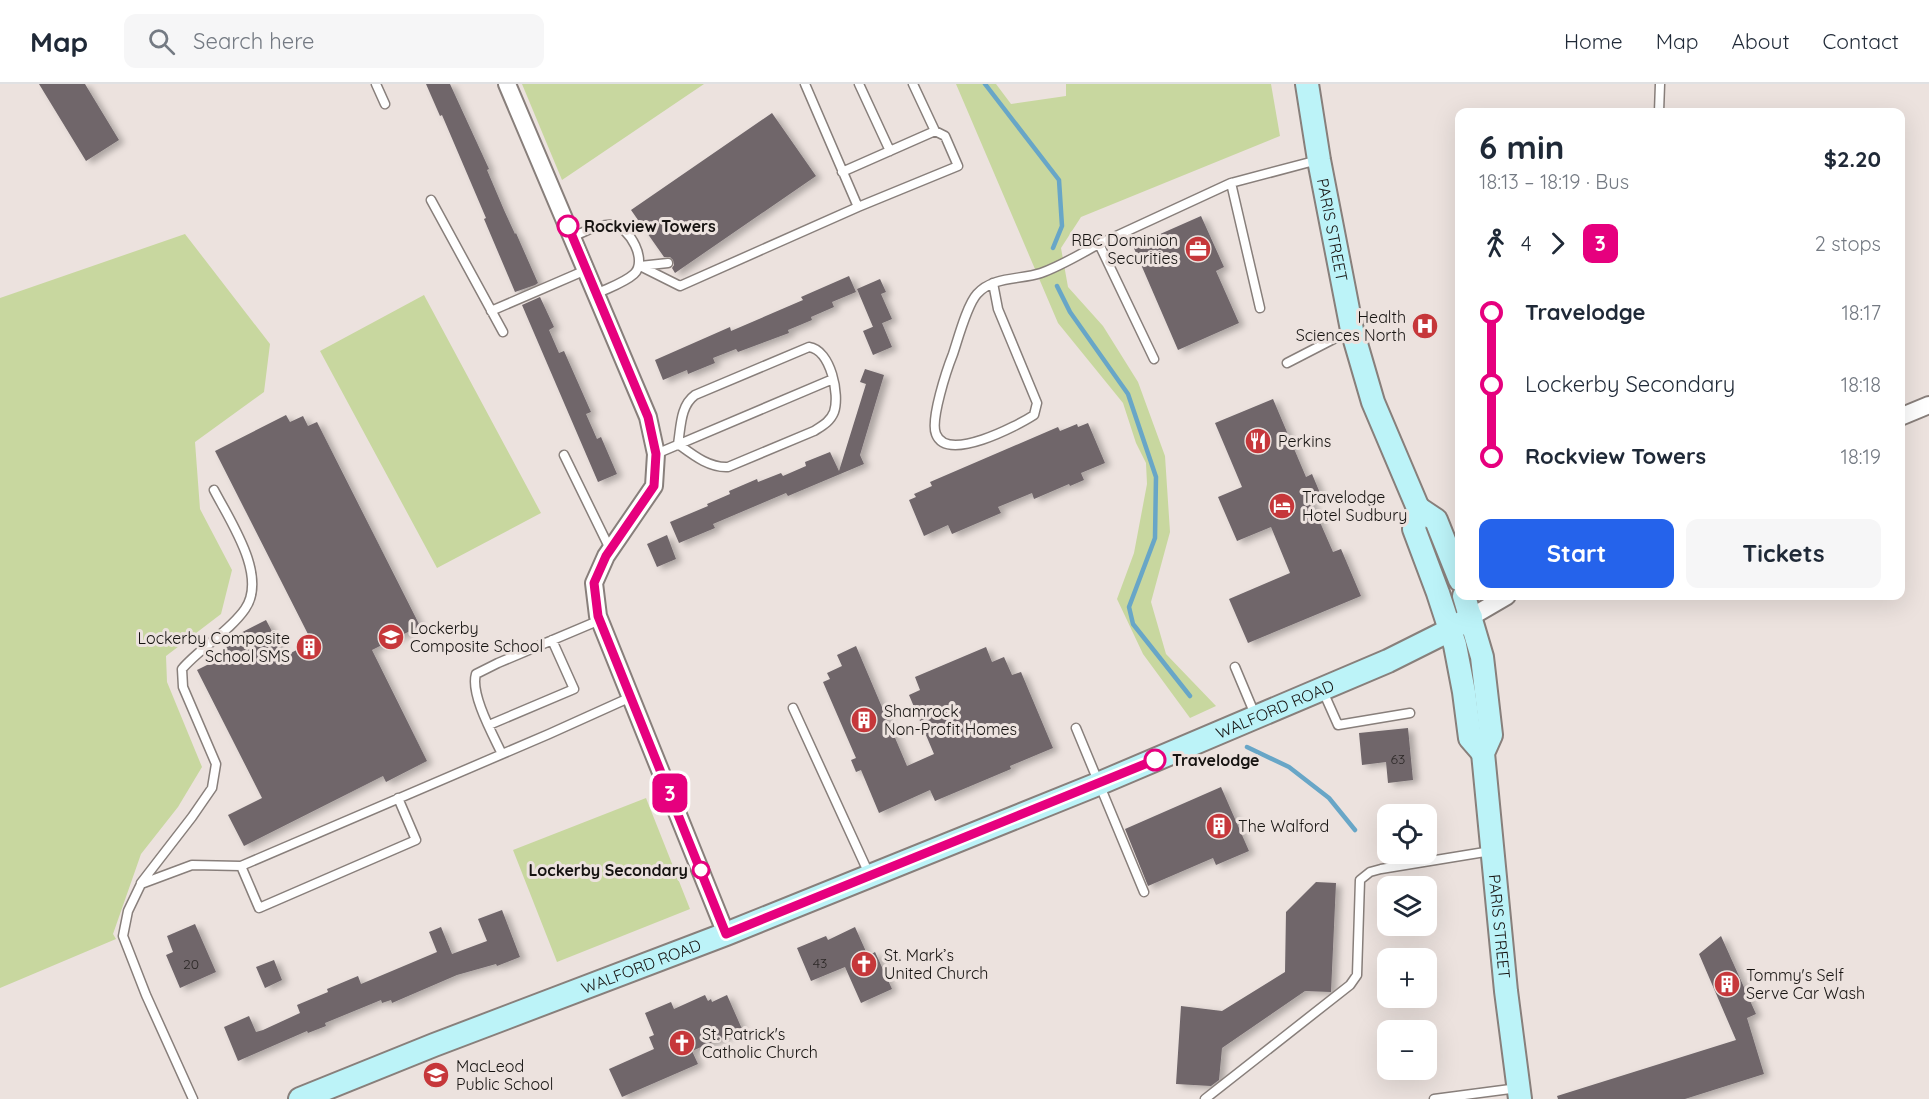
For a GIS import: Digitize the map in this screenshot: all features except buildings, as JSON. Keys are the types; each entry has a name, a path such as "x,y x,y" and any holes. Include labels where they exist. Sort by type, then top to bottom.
{"main road":[{"name":"PARIS STREET","path":"1307,84 1319,160 1352,330 1374,402 1418,508 1414,529 1459,660 1470,738 1483,753"},
{"name":"PARIS STREET","path":"1418,508 1436,520 1455,568"},
{"name":"PARIS STREET","path":"1465,600 1482,657 1491,735 1483,753 1506,991 1520,1093"},
{"name":"WALFORD ROAD","path":"300,1099 444,1041 726,934 1098,784 1388,661 1471,617"}],"street":[{"path":"507,84 648,417 656,454 654,486 610,550 594,583 600,620 726,934"},
{"path":"1905,415 1929,405"},
{"name":"WALFORD ROAD","path":"1471,617 1500,600"}],"lane":[{"path":"376,84 385,105"},
{"path":"805,84 858,207"},
{"path":"859,84 890,151"},
{"path":"640,266 680,286 858,207 958,166 945,136 934,131 913,84"},
{"path":"1659,108 1660,84"},
{"path":"842,172 934,131"},
{"path":"993,283 998,309 1037,403 1034,415 1020,424 979,441 956,446 943,444 936,436 934,426 945,374 976,295 993,283 1041,273 1231,183 1319,160"},
{"path":"1231,183 1260,308"},
{"path":"431,200 502,332"},
{"path":"572,237 610,224 618,226 628,234 639,255 640,266 635,273 596,294"},
{"path":"1099,244 1154,360"},
{"path":"640,266 668,262"},
{"path":"491,311 586,270"},
{"path":"1287,363 1352,330"},
{"path":"809,347 816,348 829,363 836,406 827,424 814,431 728,467 719,468 678,444 684,407 695,394 809,347"},
{"path":"656,454 833,379"},
{"path":"564,455 610,550"},
{"path":"193,1099 146,995 123,936 128,911 141,884 212,788 216,764 183,687 182,669 246,608 254,584 249,559 214,490"},
{"path":"502,754 479,701 474,682 476,674 600,620"},
{"path":"489,725 574,689 552,640"},
{"path":"1235,668 1256,717"},
{"path":"1322,689 1338,725 1410,713"},
{"path":"141,884 192,865 241,866 631,697"},
{"path":"793,708 870,877"},
{"path":"1076,728 1144,892"},
{"path":"241,866 259,908 416,840 398,798"},
{"path":"1205,1099 1350,985 1357,975 1360,880 1370,872 1381,869 1492,851"},
{"path":"1434,1099 1520,1093"}],"green space":[{"path":"522,84 704,84 562,180"},
{"path":"956,84 996,84 1011,104 1066,96 1066,84 1271,84 1280,136 1081,217 1061,248 1068,287 1103,326 1138,382 1165,456 1170,532 1151,602 1166,654 1216,706 1190,718 1143,654 1117,599 1134,553 1147,484 1146,463 1136,443 1123,403 1058,323"},
{"path":"185,234 270,344 264,392 195,442 200,509 232,570 221,614 166,656 167,682 202,767 178,807 141,854 113,934 116,939 0,988 0,298"},
{"path":"424,295 541,513 437,568 320,351"},
{"path":"646,798 690,909 557,962 513,850"}],"waterway":[{"path":"985,84 1059,180 1062,226 1053,248"},
{"path":"1057,286 1070,312 1128,394 1156,477 1155,538 1129,607 1133,624 1190,696"},
{"path":"1247,747 1289,767 1329,798 1355,830"}],"bus line":[{"name":"3","path":"568,226 648,417 656,454 654,486 606,556 594,583 598,616 726,934 1155,760"}],"place":[{"name":"Rockview Towers","path":"568,226"},
{"name":"RBC Dominion Securities","path":"1198,249"},
{"name":"Health Sciences North","path":"1425,326"},
{"name":"Perkins","path":"1258,441"},
{"name":"Travelodge Hotel Sudbury","path":"1282,506"},
{"name":"Lockerby Composite School","path":"391,637"},
{"name":"Lockerby Composite School SMS","path":"309,647"},
{"name":"Shamrock Non-Profit Homes","path":"864,720"},
{"name":"Travelodge","path":"1155,760"},
{"name":"The Walford","path":"1219,826"},
{"name":"Lockerby Secondary","path":"701,870"},
{"name":"St. Mark’s United Church","path":"864,964"},
{"name":"Tommy's Self Serve Car Wash","path":"1727,984"},
{"name":"St. Patrick's Catholic Church","path":"682,1043"},
{"name":"MacLeod Public School","path":"436,1075"}]}
